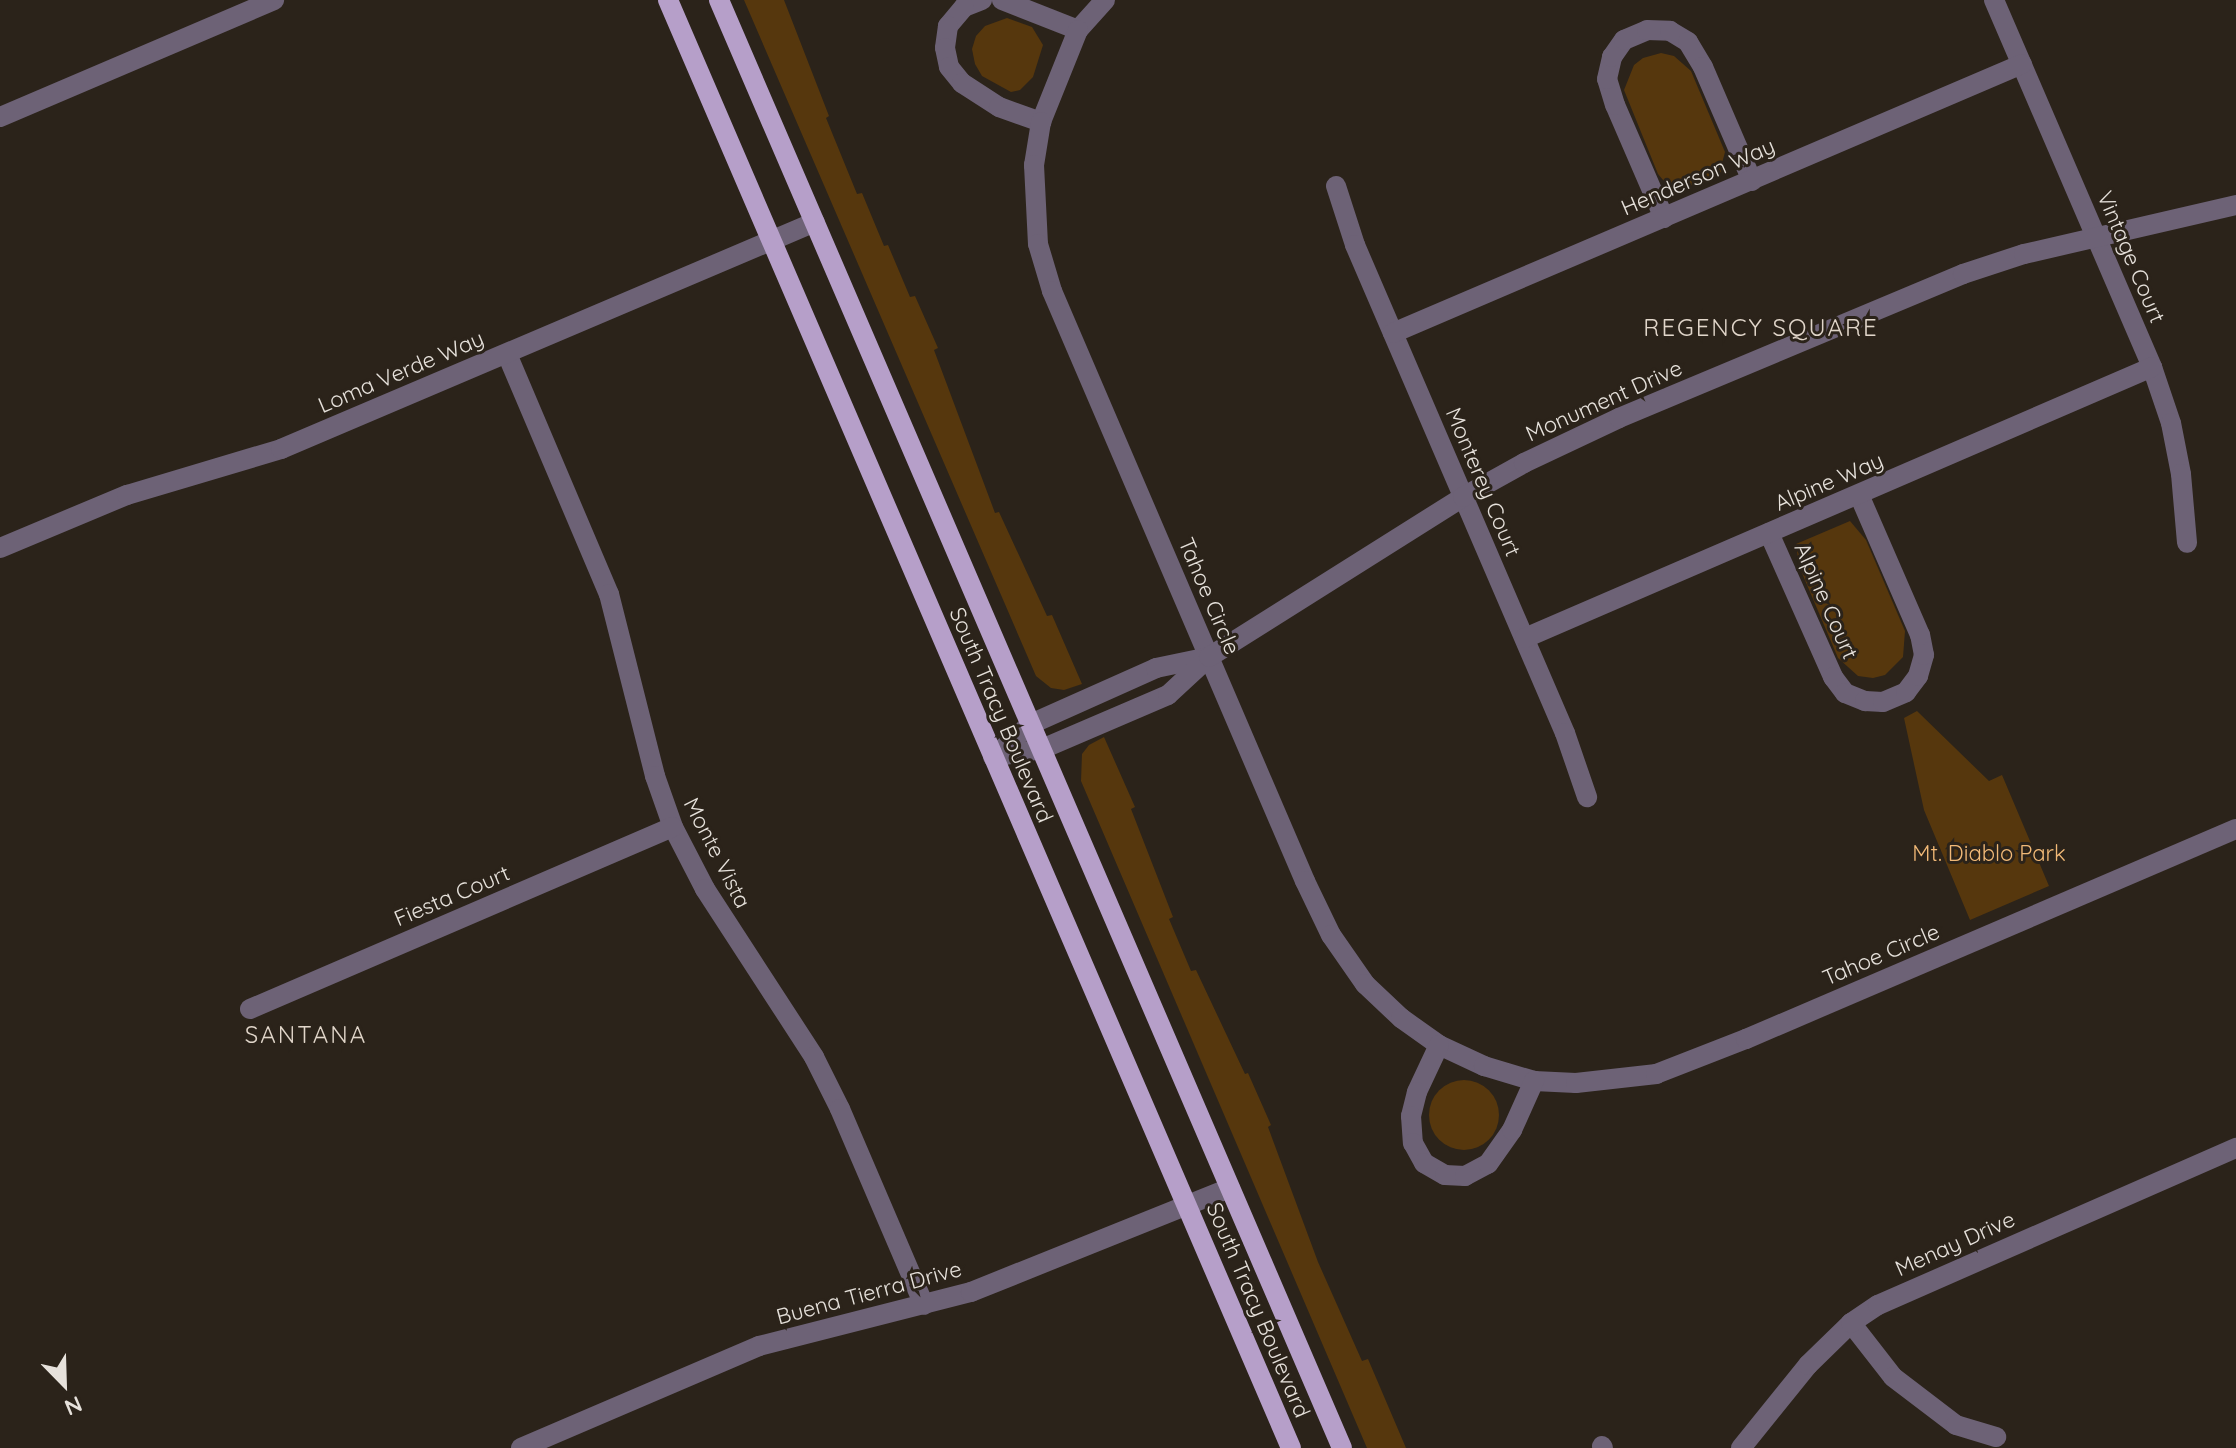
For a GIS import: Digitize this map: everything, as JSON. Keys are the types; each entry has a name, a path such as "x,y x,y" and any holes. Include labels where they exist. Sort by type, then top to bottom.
{"main road":[{"name":"South Tracy Boulevard","path":"668,0 1291,1448"},
{"name":"South Tracy Boulevard","path":"719,0 1342,1448"}],"street":[{"path":"0,117 274,0"},
{"path":"982,0 964,7 948,26 945,48 949,67 962,83 999,107 1041,122"},
{"path":"1002,0 1033,9 1078,30"},
{"name":"Tahoe Circle","path":"1105,0 1078,30 1041,122 1034,165 1038,244 1052,291 1331,935 1365,984 1401,1018 1439,1045 1484,1066 1534,1081 1620,1080 1656,1074 1691,1062 2236,829"},
{"name":"Vintage Court","path":"1994,0 2152,367 2171,423 2181,474 2187,543"},
{"path":"1664,218 1615,105 1607,79 1612,57 1624,40 1647,30 1670,31 1688,42 1703,67 1752,181"},
{"name":"Henderson Way","path":"1393,333 2022,64"},
{"name":"Monterey Court","path":"1336,186 1355,245 1565,733 1587,797"},
{"name":"Monument Drive","path":"993,757 1042,749 1168,695 1209,657 1463,497 1524,463 1619,418 1900,300 2024,254 2236,205"},
{"name":"Loma Verde Way","path":"0,548 127,495 281,449 815,222"},
{"name":"Monte Vista","path":"507,354 609,594 655,776 673,827 705,889 814,1057 840,1109 924,1305"},
{"name":"Alpine Way","path":"1525,638 2152,367"},
{"name":"Alpine Court","path":"1769,533 1833,677 1845,693 1865,701 1883,702 1906,692 1918,676 1924,655 1920,635 1859,495"},
{"name":"Monument Drive","path":"993,757 1031,724 1156,668 1209,657"},
{"name":"Fiesta Court","path":"250,1009 673,827"},
{"path":"1439,1045 1417,1092 1411,1116 1413,1143 1424,1163 1445,1175 1465,1176 1488,1164 1512,1130 1534,1081"},
{"name":"Menay Drive","path":"1741,1448 1808,1365 1851,1323 1878,1305 2236,1148"},
{"name":"Buena Tierra Drive","path":"521,1448 759,1346 971,1292 1230,1188"},
{"path":"1851,1323 1893,1377 1956,1425 1996,1437"}],"green space":[{"path":"744,0 784,0 857,194 862,193 884,246 888,245 910,297 915,296 938,348 934,350 995,513 999,512 1047,616 1052,615 1082,684 1064,690 1051,688 1036,676"},
{"path":"1007,18 1032,27 1043,45 1033,77 1020,90 1011,92 982,76 972,49 976,36 985,26"},
{"path":"1661,53 1674,56 1691,71 1725,152 1722,163 1724,171 1674,193 1658,174 1624,90 1634,65 1643,58"},
{"path":"1850,521 1866,540 1905,631 1903,657 1885,675 1873,678 1858,676 1838,658 1799,566 1796,544"},
{"name":"Mt. Diablo Park","path":"1917,711 1989,781 2002,775 2049,886 1970,920 1924,810 1904,718"},
{"path":"1104,737 1135,807 1131,809 1173,917 1169,919 1191,971 1196,970 1245,1074 1248,1073 1271,1125 1268,1127 1318,1262 1362,1361 1368,1359 1406,1448 1367,1448 1081,781 1082,754 1089,745"},
{"path":"1464,1080 1489,1090 1499,1115 1489,1140 1464,1150 1439,1140 1429,1115 1439,1090"}],"district":[{"name":"REGENCY SQUARE","path":"1761,328"},
{"name":"SANTANA","path":"306,1035"}]}
